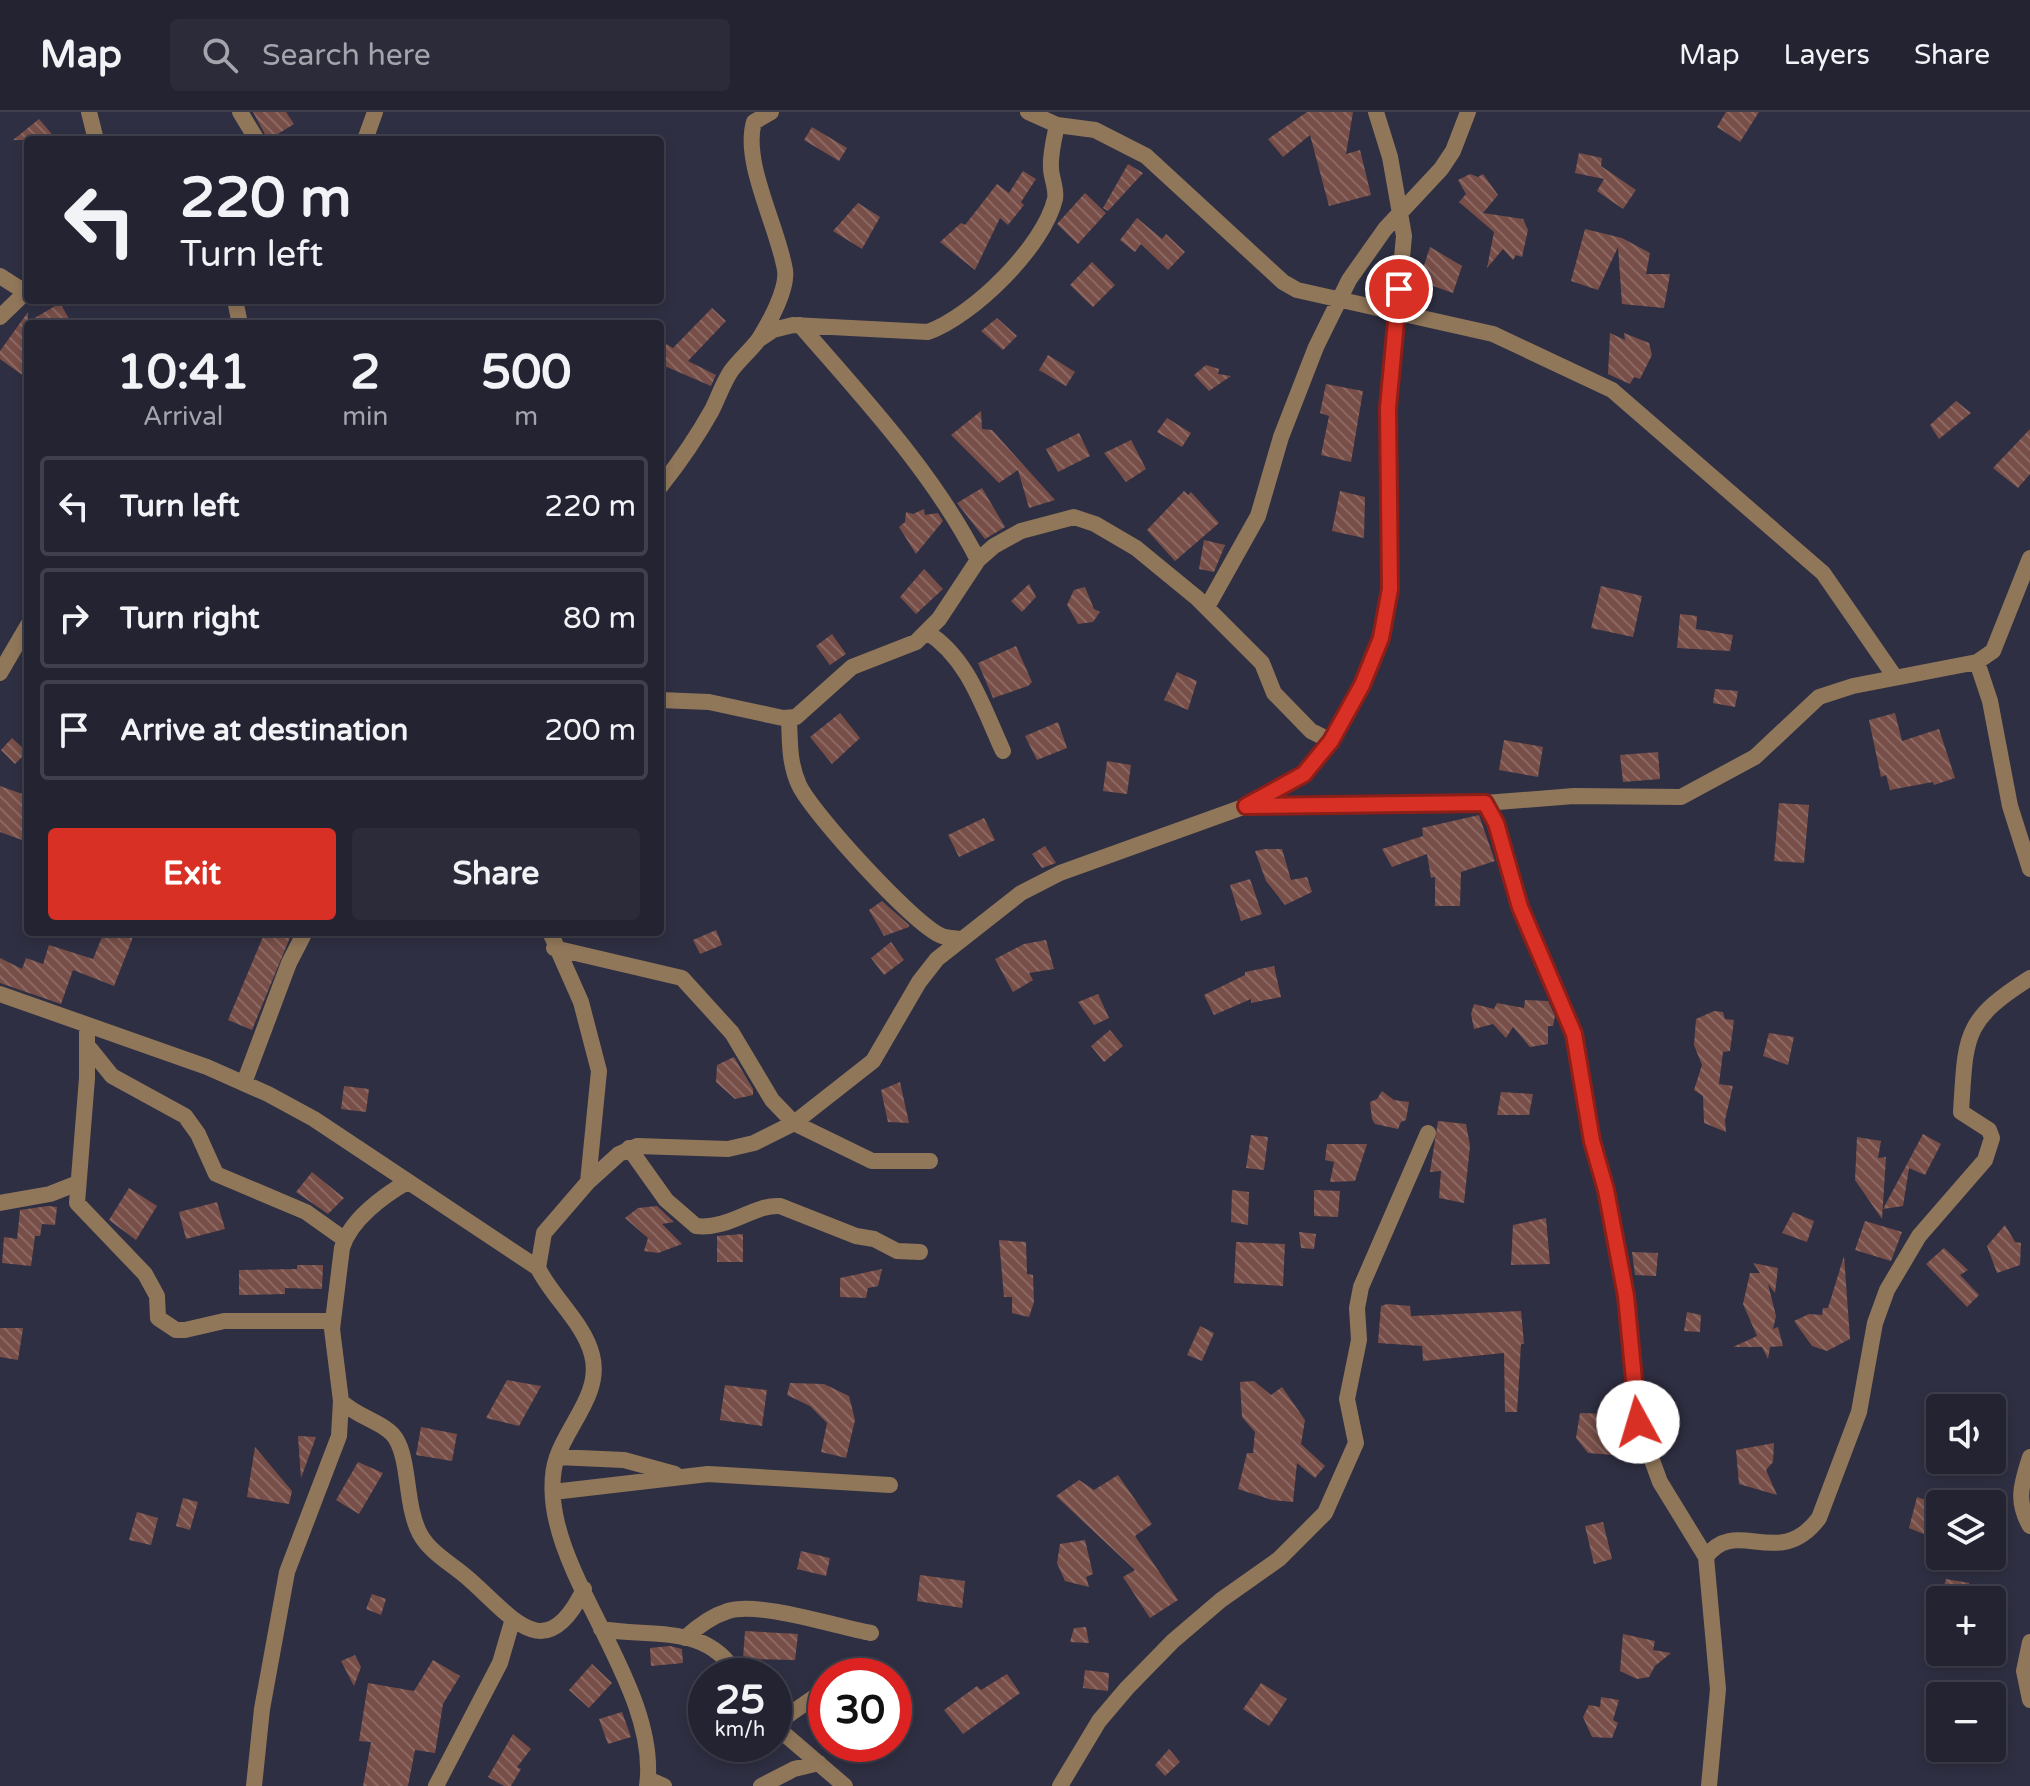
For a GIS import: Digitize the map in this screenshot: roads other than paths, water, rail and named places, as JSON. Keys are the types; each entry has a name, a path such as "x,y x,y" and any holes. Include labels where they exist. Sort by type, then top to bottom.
{"street":[{"path":"89,112 95,136"},
{"path":"240,112 255,136"},
{"path":"366,136 375,112"},
{"path":"758,340 784,285 786,274 765,195 757,180 750,142 754,122 771,112"},
{"path":"1028,112 1057,125 1095,130 1146,156 1283,282 1310,296 1493,334 1623,397 1823,573 1895,677"},
{"path":"538,1268 544,1233 588,1182 629,1148 728,1149 754,1143 794,1123 873,1061 919,982 960,939 1021,893 1060,873 1246,806 1304,774 1331,741 1362,685 1381,638 1390,589 1388,408 1403,265 1403,212 1376,112"},
{"path":"1207,607 1258,516 1281,437 1316,347 1339,301 1385,229 1453,151 1468,112"},
{"path":"664,481 704,423 730,372 758,340 773,330 800,325 928,332 957,316 992,289 1023,255 1043,226 1056,196 1051,166 1057,125"},
{"path":"0,276 24,290"},
{"path":"0,317 24,293"},
{"path":"800,325 899,440 962,529 978,560"},
{"path":"664,700 709,702 789,719 804,713 852,667 903,650 927,632 978,560 1021,531 1058,519 1084,519 1136,548 1207,607 1262,663 1270,686 1281,700 1311,731 1331,741"},
{"path":"1246,806 1485,803 1574,796 1681,797 1755,757 1819,697 1895,677 1977,662 1993,651 2030,558"},
{"path":"0,673 24,632"},
{"path":"927,632 951,649 961,662 1003,751"},
{"path":"1977,662 1990,701 2010,806 2030,869"},
{"path":"789,719 791,765 801,789 846,845 914,916 940,936 960,939"},
{"path":"1485,803 1496,823 1520,907 1574,1034 1592,1141 1606,1190 1626,1296 1638,1422 1660,1482 1706,1557 1718,1689 1709,1786"},
{"path":"244,1083 289,963 303,936"},
{"path":"552,940 682,978 732,1033 772,1100 794,1123 872,1161 930,1161"},
{"path":"552,940 581,1002 599,1071 588,1182"},
{"path":"1706,1557 1722,1542 1734,1539 1771,1545 1793,1542 1809,1531 1819,1518 1859,1412 1875,1323 1887,1290 1919,1236 1985,1160 1990,1148 1989,1130 1961,1112 1969,1037 1982,1011 2030,978"},
{"path":"0,994 244,1083 314,1119 538,1268 547,1287 581,1333 593,1363 587,1398 557,1457 553,1492 561,1537 634,1705 653,1784"},
{"path":"87,1026 77,1203 154,1286 158,1318 164,1324 185,1330 224,1321 333,1321"},
{"path":"87,1045 112,1076 185,1116 198,1134 216,1174 306,1212 344,1239"},
{"path":"1060,1786 1099,1721 1127,1688 1173,1641 1221,1600 1279,1559 1325,1513 1356,1443 1347,1399 1359,1340 1357,1308 1361,1287 1428,1133"},
{"path":"629,1148 666,1200 696,1226 733,1222 767,1207 780,1206 856,1236 874,1239 897,1251 920,1252"},
{"path":"254,1786 262,1709 287,1572 339,1436 341,1401 333,1321 344,1239 373,1206 407,1182"},
{"path":"0,1203 50,1194 78,1183"},
{"path":"341,1401 356,1415 393,1434 420,1533 433,1549 496,1603 512,1622 532,1629 556,1627 572,1615 584,1589"},
{"path":"557,1457 624,1460 681,1476"},
{"path":"2030,1457 2019,1495 2021,1511 2030,1526"},
{"path":"553,1492 681,1476 764,1476 890,1485"},
{"path":"685,1638 728,1611 743,1609 805,1618 871,1633"},
{"path":"436,1786 500,1663 512,1622"},
{"path":"601,1629 685,1638 719,1650 725,1658"},
{"path":"2030,1642 2024,1671 2030,1700"},
{"path":"792,1740 845,1786"},
{"path":"761,1786 794,1769 819,1763"}]}
